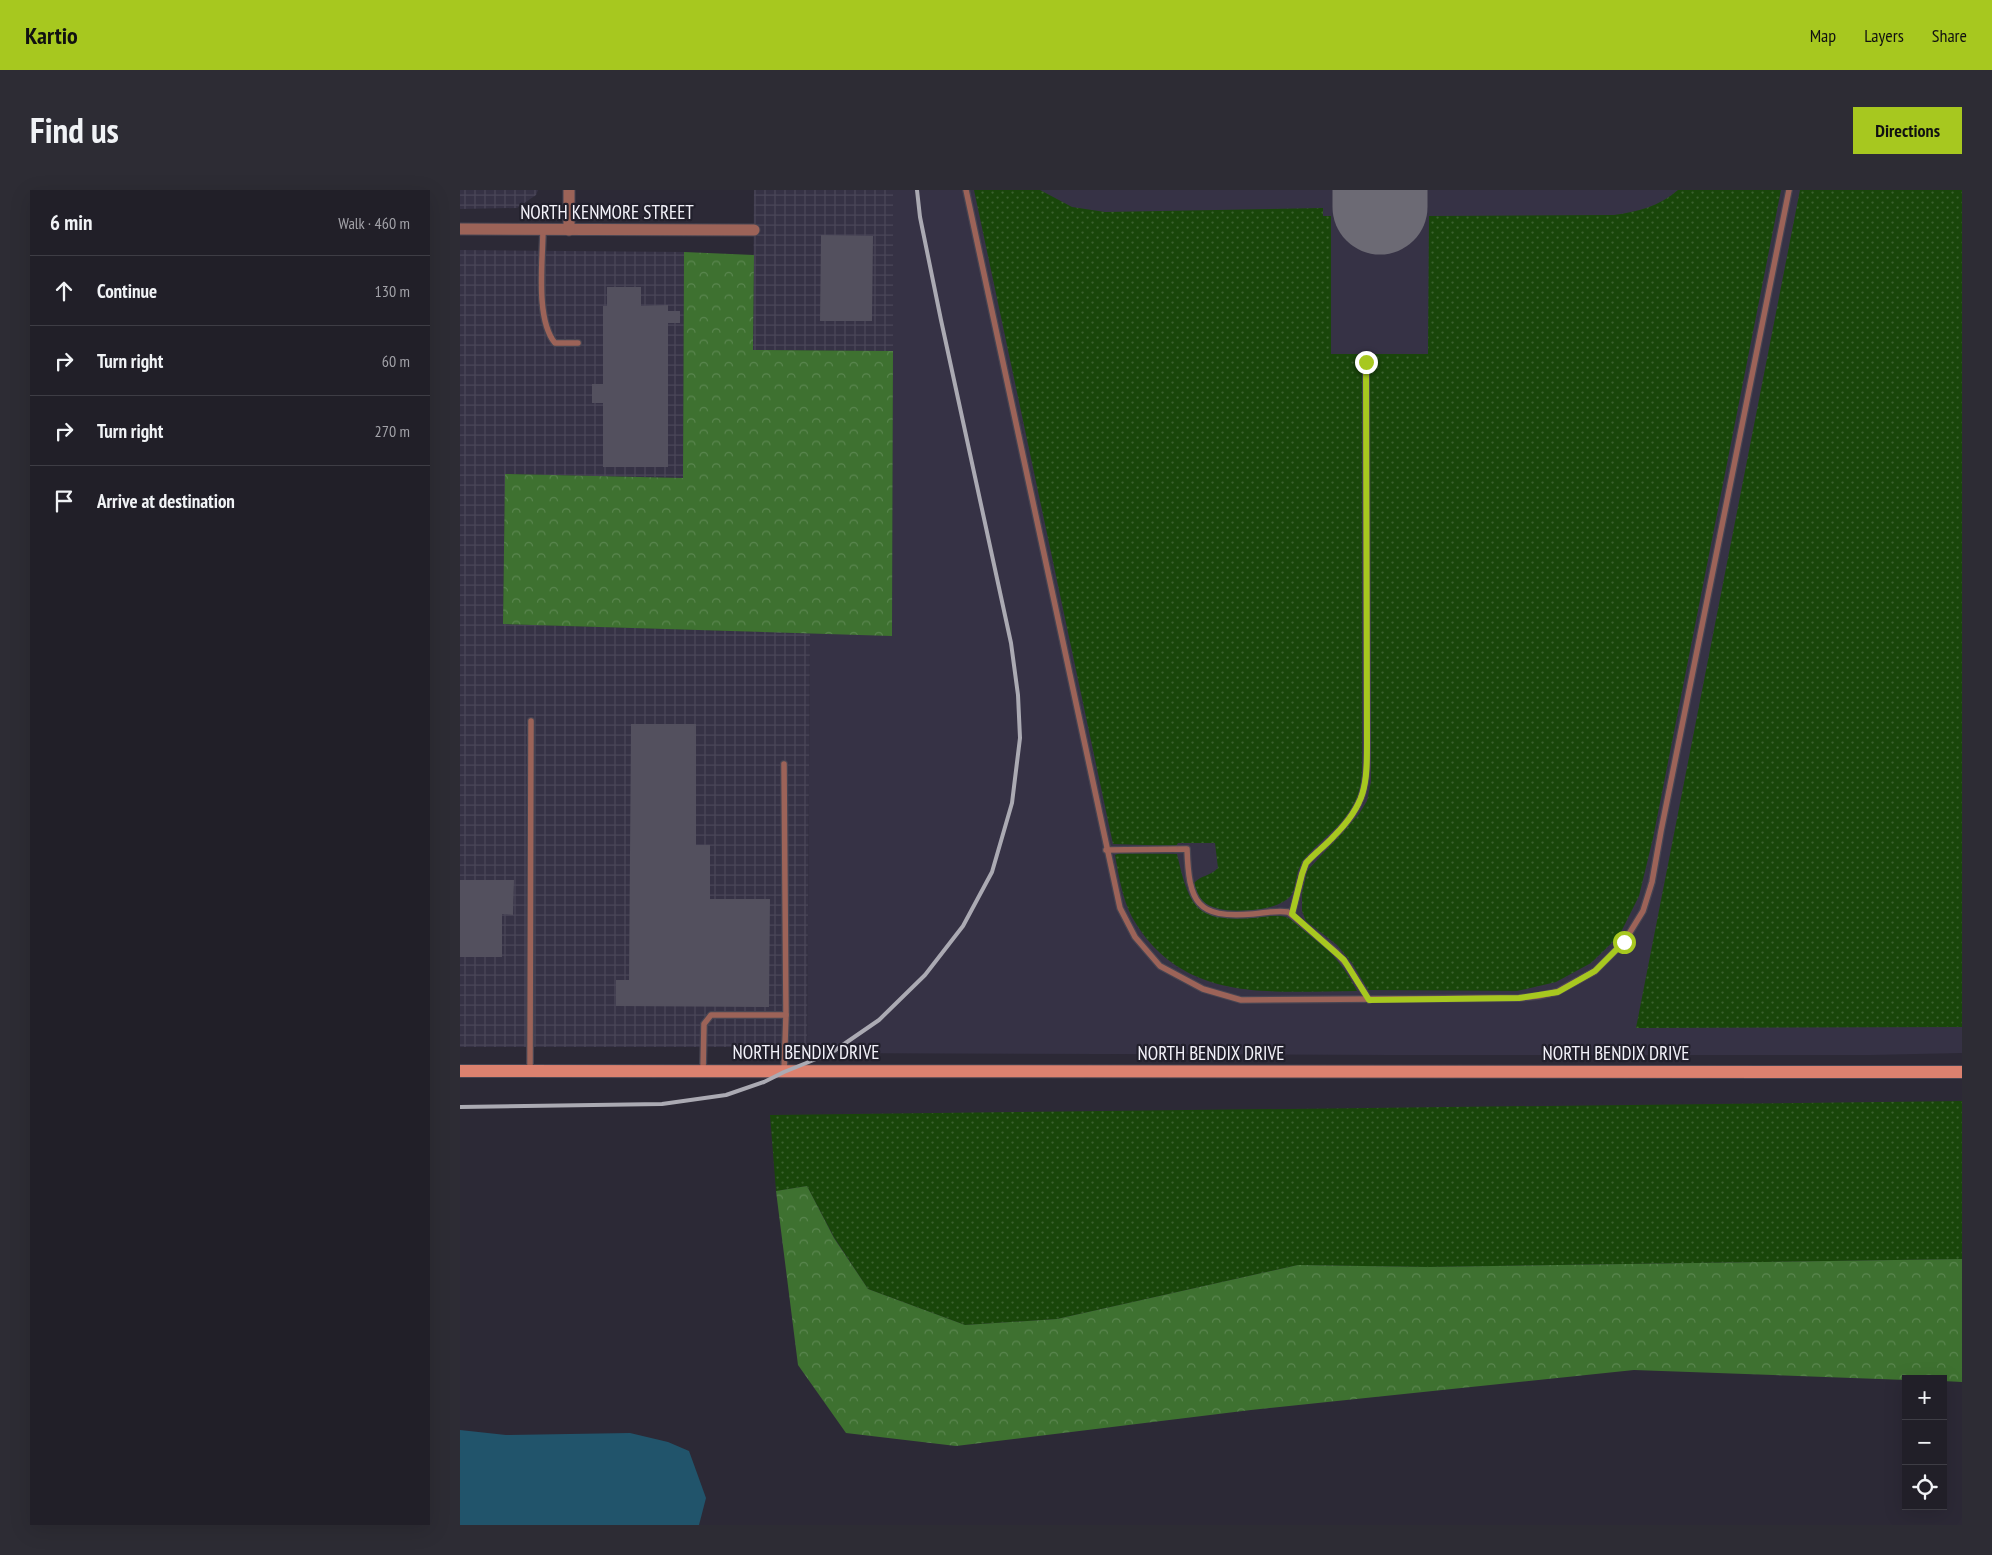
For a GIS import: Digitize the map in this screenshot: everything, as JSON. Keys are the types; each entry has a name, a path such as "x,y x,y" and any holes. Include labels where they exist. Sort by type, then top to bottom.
{"street":[{"path":"569,190 569,230"},
{"name":"NORTH KENMORE STREET","path":"460,229 754,230"},
{"name":"NORTH BENDIX DRIVE","path":"460,1071 1962,1072"}],"lane":[{"path":"966,190 1106,850 1120,908 1135,937 1160,966 1203,989 1241,1000 1519,998 1558,992 1595,971 1624,942 1643,911 1652,882 1789,190"},
{"path":"543,229 543,305 549,336 555,343 578,343"},
{"path":"1292,914 1306,863 1355,814 1365,788 1367,756 1366,362"},
{"path":"530,1071 531,721"},
{"path":"784,764 786,1015 784,1072"},
{"path":"1106,850 1187,850 1190,888 1198,903 1206,909 1220,914 1230,915 1280,910 1292,914 1344,960 1369,1000"},
{"path":"703,1071 704,1024 712,1015 786,1015"}],"shaded area":[{"path":"460,190 538,190 536,195 517,208 460,209"},
{"path":"754,190 893,190 893,351 753,350"},
{"path":"893,190 1962,190 1962,1053 1871,1055 1393,1055 807,1053 810,633 892,635"},
{"path":"460,250 684,252 683,478 505,474 503,624 810,633 807,1047 460,1047"}],"green space":[{"path":"974,190 1040,190 1072,207 1105,212 1323,208 1323,216 1331,216 1331,354 1362,354 1362,779 1358,798 1350,811 1299,868 1292,894 1286,900 1276,905 1264,909 1237,911 1213,907 1203,901 1194,883 1218,868 1215,843 1178,843 1176,846 1113,844"},
{"path":"1678,190 1781,190 1653,838 1639,896 1619,936 1591,963 1556,982 1517,991 1368,990 1352,963 1337,945 1306,921 1302,911 1302,894 1307,871 1359,814 1367,801 1371,782 1369,354 1428,354 1429,216 1614,215 1656,204"},
{"path":"1800,190 1962,190 1962,1027 1636,1028"},
{"path":"684,252 754,255 753,350 893,351 892,636 503,624 505,474 683,478"},
{"path":"1120,853 1177,854 1181,872 1191,898 1206,913 1218,917 1252,918 1278,916 1292,920 1330,952 1357,991 1293,992 1231,987 1203,979 1176,966 1153,945 1132,917 1123,895 1115,855"},
{"path":"1962,1101 1962,1259 1428,1267 1298,1265 1057,1319 965,1325 868,1289 834,1237 807,1186 776,1191 770,1115"},
{"path":"807,1186 834,1238 868,1289 965,1325 1057,1319 1298,1265 1428,1267 1962,1259 1962,1382 1947,1381 1947,1375 1902,1375 1902,1380 1634,1370 1251,1410 956,1446 846,1433 798,1365 776,1191"}],"water":[{"path":"460,1430 506,1435 630,1433 668,1442 689,1451 706,1498 699,1525 460,1525"}],"building":[{"path":"821,235 873,236 872,321 820,321"},
{"path":"607,287 641,287 641,306 668,305 668,311 680,311 680,323 668,323 668,467 603,467 603,403 592,403 592,384 603,384 603,306 607,306"},
{"path":"631,724 696,724 696,845 710,845 710,899 770,899 769,1007 616,1006 616,980 629,980"},
{"path":"460,880 514,880 513,915 502,914 502,957 460,957"}],"runway":[{"path":"1380,190 1380,207"}],"railway":[{"path":"460,1107 662,1104 726,1095 764,1082 831,1053 879,1020 925,975 963,926 992,872 1012,803 1020,738 1018,695 1011,643 941,320 920,217 917,190"}],"route":[{"path":"1366,362 1367,764 1365,788 1355,814 1306,863 1292,914 1344,960 1369,1000 1519,998 1558,992 1595,971 1624,942"}]}
